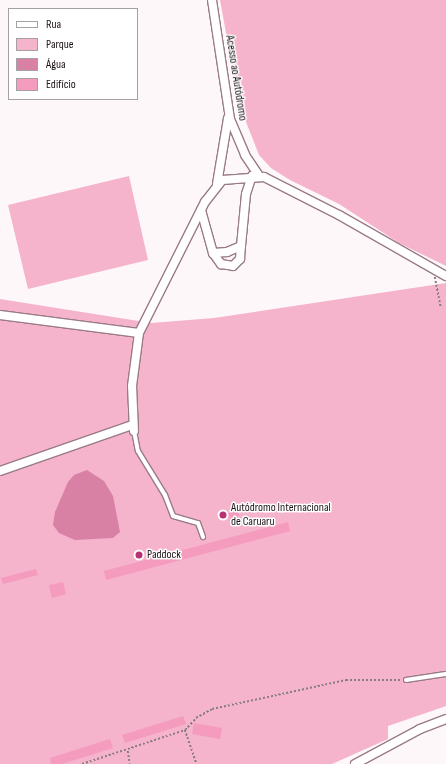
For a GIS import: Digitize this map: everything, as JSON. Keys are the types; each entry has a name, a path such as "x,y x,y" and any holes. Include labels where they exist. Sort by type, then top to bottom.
{"street":[{"name":"Acesso ao Autódromo","path":"212,0 229,115 236,137 255,176"},
{"path":"0,471 133,428 132,386 139,333 201,210 217,184 229,115"},
{"path":"217,184 229,178 255,176 339,215 446,276"},
{"path":"201,210 213,252 221,264 233,266 240,259 246,194 255,176"},
{"path":"213,252 227,252 241,246"},
{"path":"0,315 139,333"},
{"path":"355,764 420,729 446,719"}],"lane":[{"path":"133,428 138,451 165,495 173,516 198,523 203,537"},
{"path":"406,680 446,674"}],"path":[{"path":"435,271 435,285 441,307"},
{"path":"82,764 128,751 185,730 196,718 212,709 346,680 406,680"},
{"path":"185,730 197,764"},
{"path":"128,751 130,764"}],"green space":[{"path":"220,0 446,0 446,266 399,243 339,204 290,180 271,168 259,155 239,104"},
{"path":"129,176 148,260 28,289 8,205"},
{"name":"Autódromo Internacional de Caruaru","path":"446,283 446,706 388,726 388,739 332,764 0,764 0,299 151,323 214,318"}],"water":[{"path":"87,470 104,481 113,496 120,532 113,538 75,540 59,533 53,525 55,512 68,482 74,475"}],"building":[{"path":"238,511 240,520 231,523 228,513"},
{"path":"288,522 290,531 106,580 104,571"},
{"path":"36,569 38,575 3,584 1,578"},
{"path":"63,582 66,594 52,598 49,585"},
{"path":"183,716 186,724 125,743 122,735"},
{"path":"194,723 222,728 220,739 192,734"},
{"path":"110,739 113,748 62,764 51,764 50,758"}],"place":[{"name":"Autódromo Internacional de Caruaru","path":"223,515"},
{"name":"Paddock","path":"139,555"}]}
